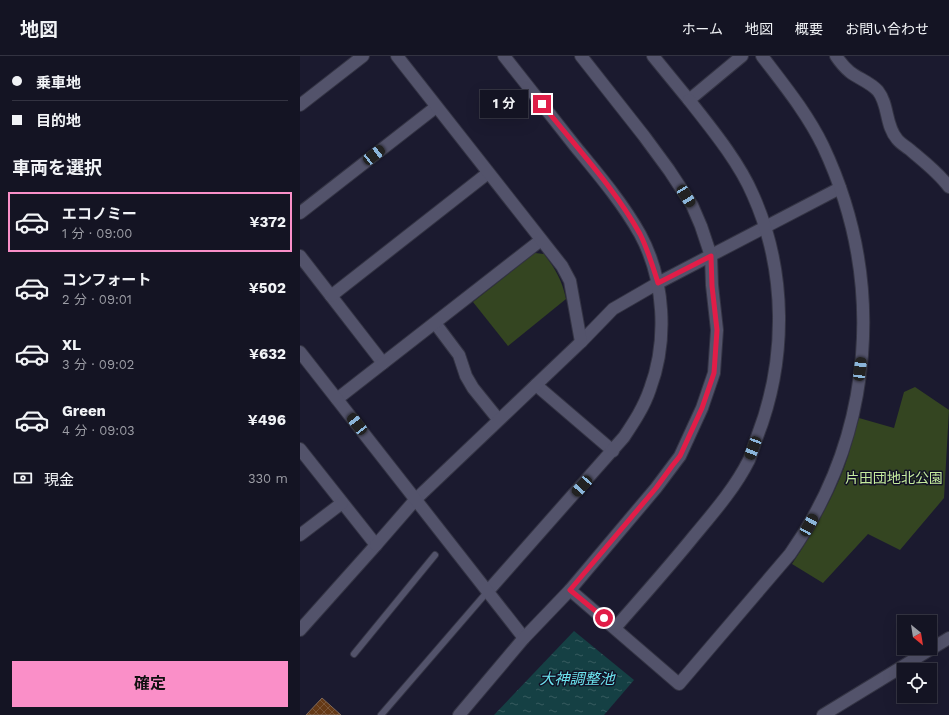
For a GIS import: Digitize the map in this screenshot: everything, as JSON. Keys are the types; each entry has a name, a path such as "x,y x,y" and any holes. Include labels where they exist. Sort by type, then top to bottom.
{"street":[{"path":"300,106 363,56"},
{"path":"397,56 562,266 570,281 581,342"},
{"path":"488,591 624,437 638,415 652,383 661,342 658,283 640,234 623,208 504,56"},
{"path":"459,715 524,638 570,590 656,488 680,456 702,408 714,373 717,330 712,286 711,256 701,226 692,205 681,188 644,136 581,56"},
{"path":"615,628 719,507 749,460 766,414 776,364 779,316 776,276 766,226 752,194 720,140 653,56"},
{"path":"689,100 742,56"},
{"path":"570,590 679,684 790,554 801,538 824,497 838,466 849,434 858,387 863,347 864,327 861,279 852,228 840,188 822,145 802,108 762,56"},
{"path":"836,56 842,65 850,72 878,92 884,101 890,128 897,139 944,179 949,186"},
{"path":"300,213 436,107"},
{"path":"331,296 488,173"},
{"path":"300,630 416,499 581,342 613,309 658,283 840,188"},
{"path":"337,399 541,240"},
{"path":"300,256 383,363"},
{"path":"434,323 459,355 466,376 473,388 498,420"},
{"path":"300,352 524,638"},
{"path":"536,385 613,451"},
{"path":"300,449 376,545"},
{"path":"300,535 342,503"},
{"path":"823,715 949,638"}],"lane":[{"path":"354,654 435,555"},
{"path":"381,715 488,591"}],"green space":[{"path":"535,253 544,254 552,265 558,275 566,299 508,346 473,302"},
{"name":"片田団地北公園","path":"915,387 949,410 944,498 900,550 868,534 823,583 792,564 814,529 839,481 859,418 894,428 904,392"}],"water":[{"name":"大神調整池","path":"574,631 634,680 604,715 494,715"}],"building":[{"path":"322,698 341,715 306,715"}],"route":[{"path":"542,104 602,180 640,234 658,283 711,256 712,286 717,330 714,373 702,408 680,456 656,488 570,590 604,618"}]}
